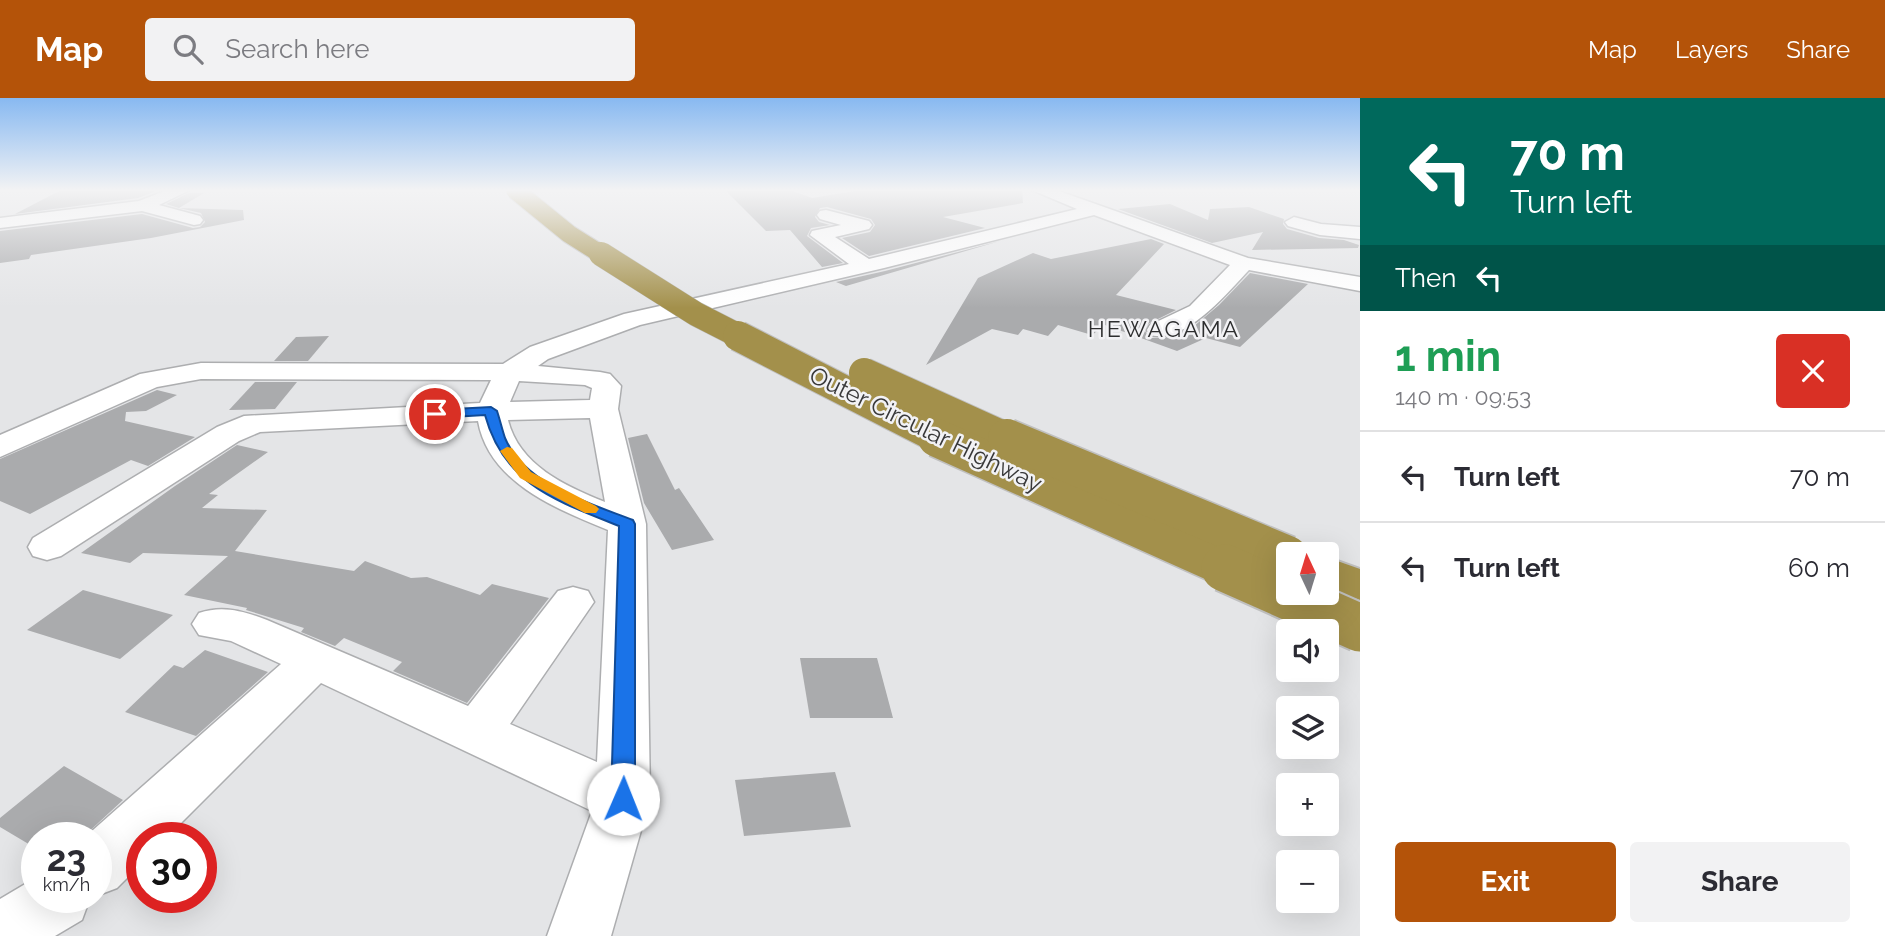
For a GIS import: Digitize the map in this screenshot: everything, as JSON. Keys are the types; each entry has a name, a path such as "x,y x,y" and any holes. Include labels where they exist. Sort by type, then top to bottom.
{"highway":[{"name":"Outer Circular Highway","path":"563,229 696,314 919,430 1360,628"},
{"name":"Outer Circular Highway","path":"600,229 653,263 775,330 963,420 1276,550"},
{"path":"1339,576 1360,585"}],"street":[{"path":"845,229 819,235 866,266"},
{"path":"627,524 574,503 526,475 499,441 491,411 509,372 539,353 633,319 1016,229"},
{"path":"1148,229 1244,263 1360,284"},
{"path":"1321,229 1360,233"},
{"path":"1159,330 1198,311 1244,263"},
{"path":"0,447 150,380 201,371 509,372 600,380 607,386 603,409 627,524 623,799 579,936"},
{"path":"47,547 228,434 255,423 491,411 603,409"},
{"path":"476,733 573,602"},
{"path":"214,624 235,625 623,799"},
{"path":"112,852 316,660"},
{"path":"0,934 35,913"}],"building":[{"path":"197,229 31,255 29,259 0,263 0,231"},
{"path":"764,229 810,229 807,236 843,263 822,267 790,230"},
{"path":"872,229 980,229 869,256 842,238 870,232"},
{"path":"1174,229 1287,229 1359,245 1358,248 1252,250 1263,232 1212,243"},
{"path":"1151,239 1164,244 1116,295 1176,310 1148,324 1145,331 1150,338 1164,338 1193,327 1250,273 1308,284 1240,347 1206,338 1177,351 1105,325 1092,335 1058,325 1048,336 1023,329 1018,335 992,329 926,365 978,278 1033,253 1051,259"},
{"path":"1000,241 846,286 836,282 885,271"},
{"path":"329,336 308,361 274,361 296,337"},
{"path":"255,382 297,382 275,409 229,410"},
{"path":"157,390 177,395 146,411 126,412 125,421 195,437 148,466 131,460 30,514 0,501 0,459"},
{"path":"647,434 675,490 679,488 714,540 672,550 644,503 628,438"},
{"path":"237,445 268,452 209,494 218,495 202,508 267,510 235,551 354,571 365,561 411,578 427,577 480,595 492,584 549,598 467,703 393,671 402,662 344,638 335,646 301,632 304,628 246,610 247,608 184,595 228,556 143,553 130,563 81,553"},
{"path":"83,590 173,615 120,659 27,630"},
{"path":"205,650 268,672 196,736 125,712 174,665 183,668"},
{"path":"800,658 877,658 893,718 810,718"},
{"path":"64,766 123,800 99,822 21,822 21,839 0,827 0,818"},
{"path":"835,772 851,827 744,836 735,780"}],"slow traffic":[{"path":"507,451 526,475 574,503 591,509"}],"district":[{"name":"HEWAGAMA","path":"1164,328"}],"route":[{"path":"435,414 491,411 499,441 526,475 574,503 627,524 623,799"}]}
